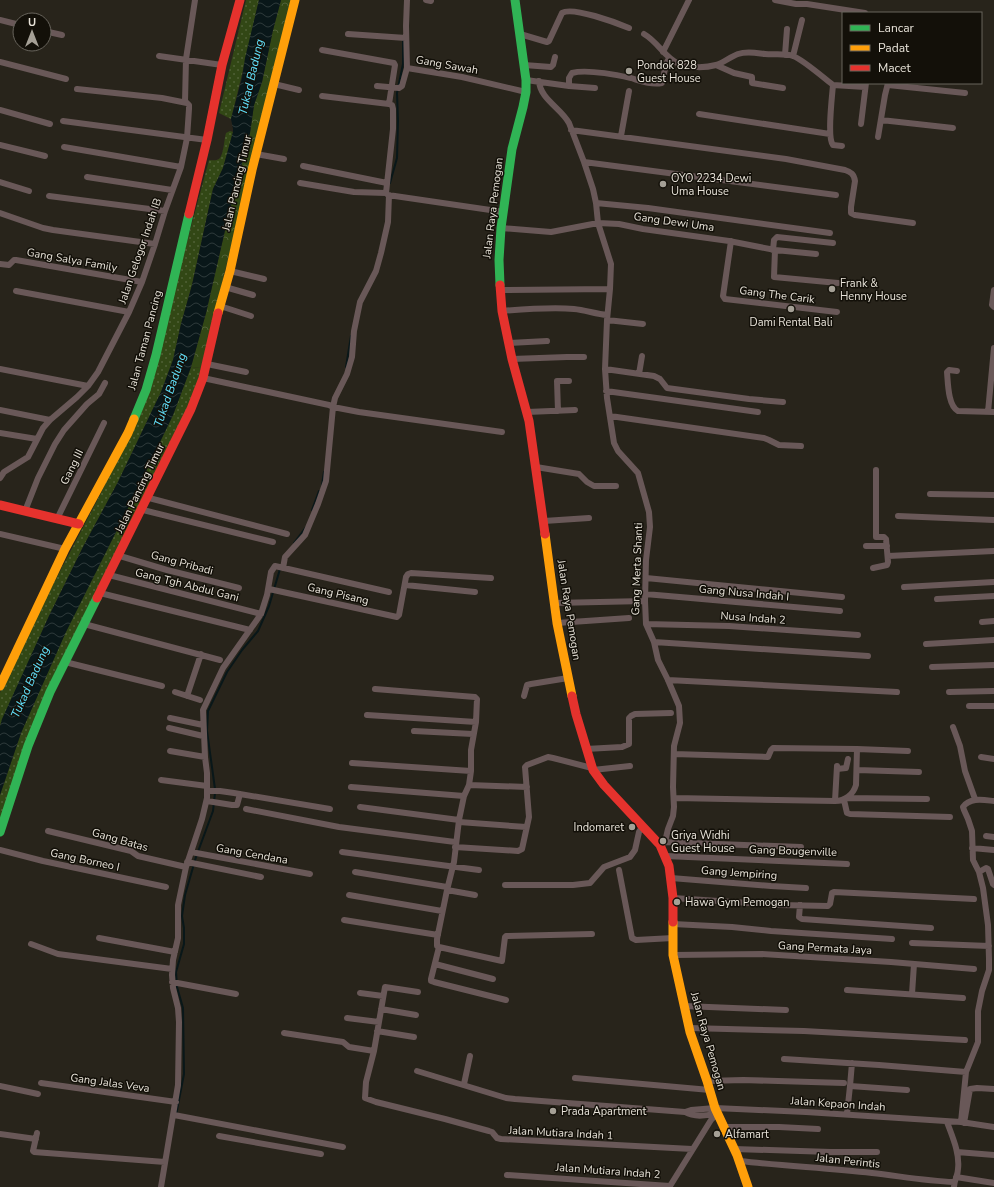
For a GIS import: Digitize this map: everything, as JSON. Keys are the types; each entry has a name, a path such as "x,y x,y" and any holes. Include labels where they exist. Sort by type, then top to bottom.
{"street":[{"name":"Jalan Gelogor Indah IB","path":"0,478 4,472 28,457 43,428 88,386 101,367 129,312 142,282 181,166 187,138 189,106 185,102 186,59 195,0"},
{"name":"Jalan Taman Pancing","path":"0,686 65,549 128,433 146,390 156,355 207,140 222,65 240,0"},
{"name":"Jalan Pancing Timur","path":"0,832 28,746 50,692 149,498 191,409 203,378 230,271 256,154 295,0"},
{"name":"Gang Sawah","path":"406,0 406,68 462,77 526,92"},
{"path":"426,0 431,0"},
{"name":"Jalan Raya Pemogan","path":"515,0 524,65 533,80 526,92 512,149 501,228 499,255 500,290 502,312 512,359 527,412 544,521 557,623 568,678 586,749 593,769 604,785 632,816 662,843 671,878 673,898 674,955 689,1028 716,1112 740,1162 748,1187"},
{"path":"663,52 689,0"},
{"path":"775,0 859,12"},
{"path":"520,34 546,42 549,41 562,13 567,11 613,21 629,28"},
{"path":"0,20 12,23"},
{"path":"793,56 802,20"},
{"path":"785,55 787,28"},
{"path":"52,33 62,35"},
{"path":"348,34 405,38"},
{"path":"644,34 654,41 671,59 679,64 698,67 716,65 745,52 785,55 793,56 800,60 833,85 865,85 861,124"},
{"path":"322,50 394,63 396,87 389,104"},
{"path":"159,56 222,65"},
{"path":"524,65 551,67 555,57"},
{"path":"569,86 570,76 576,72 608,74 630,78 650,84 662,84 666,64 668,60 671,59"},
{"path":"0,62 66,79"},
{"path":"716,65 734,74 752,77 752,83 783,88"},
{"path":"377,86 402,86 406,68"},
{"path":"533,80 569,86 595,88"},
{"name":"Gang Merta Shanti","path":"533,80 539,86 543,94 566,118 593,189 598,223 611,264 605,316 606,391 614,443 618,451 638,473 649,512 650,527 647,549 645,594 642,601 646,624 654,642 658,660 676,698 680,715 680,723 674,746 673,816 662,843"},
{"path":"274,84 299,90"},
{"path":"878,137 888,84 964,93"},
{"path":"833,85 830,134 832,145 842,146"},
{"path":"77,89 162,98 185,102"},
{"path":"621,136 629,91"},
{"path":"280,567 285,557 305,535 326,481 331,406 347,374 352,357 354,331 360,302 376,271 382,253 388,222 387,183 393,128 394,109 392,105 322,96"},
{"path":"0,110 50,124"},
{"path":"699,114 830,134"},
{"path":"881,120 953,128"},
{"path":"62,121 207,140"},
{"path":"571,130 786,159 845,170 851,172 855,180 851,213 855,215 913,223"},
{"path":"0,145 45,156"},
{"path":"64,147 181,166"},
{"path":"256,154 284,159"},
{"path":"584,162 836,195"},
{"path":"303,166 387,183"},
{"path":"87,177 172,190"},
{"path":"0,182 29,191"},
{"path":"300,183 354,192 388,194 504,212"},
{"path":"49,196 165,212"},
{"path":"596,203 664,210 830,233"},
{"path":"0,213 43,228 155,244"},
{"name":"Gang Dewi Uma","path":"501,228 551,232 598,223 618,224 732,241 774,250 816,254"},
{"path":"833,243 777,237 774,240 774,277 838,283"},
{"name":"Gang The Carik","path":"732,241 723,296 725,299 837,312"},
{"name":"Gang Salya Family","path":"0,264 9,265 16,260 142,282"},
{"path":"230,271 264,279"},
{"path":"225,288 253,295"},
{"path":"500,290 607,289"},
{"path":"994,290 992,305 994,307"},
{"path":"16,291 129,312"},
{"path":"220,306 251,316"},
{"path":"502,312 541,308 576,309 643,324"},
{"path":"509,343 547,341"},
{"path":"956,371 949,370 947,372 947,388 954,409 958,411 991,412 994,348"},
{"path":"512,359 567,356 584,357"},
{"path":"640,374 642,356"},
{"path":"207,364 246,372"},
{"path":"0,369 88,386"},
{"path":"605,369 654,376 660,379 667,388 783,402"},
{"path":"203,378 331,406 380,415 502,432"},
{"path":"558,411 557,381 569,381"},
{"path":"25,511 38,478 55,444 64,430 87,404 99,394 105,383"},
{"path":"606,391 758,412"},
{"path":"0,410 50,420"},
{"path":"527,412 575,410"},
{"path":"610,416 764,438 779,445 801,446"},
{"name":"Gang III","path":"57,519 104,424"},
{"path":"0,433 37,439"},
{"path":"0,467 9,469"},
{"path":"536,467 579,474 587,482 594,486 616,486"},
{"path":"874,568 887,565 888,562 886,539 876,537 876,470"},
{"path":"930,494 994,495"},
{"path":"149,498 287,534"},
{"path":"0,505 79,524"},
{"path":"143,510 273,542"},
{"path":"898,516 994,520"},
{"path":"544,521 589,518"},
{"path":"0,534 65,549"},
{"path":"866,546 887,546"},
{"path":"888,556 994,551"},
{"name":"Gang Pribadi","path":"120,556 167,570 239,588"},
{"path":"161,1187 175,1115 178,1085 179,1022 175,982 172,969 178,938 178,905 190,864 195,853 202,819 211,801 208,790 203,736 204,704 223,668 261,614 272,590 271,572 273,567 280,567 389,592"},
{"path":"475,592 405,585 406,577 411,573 491,578"},
{"name":"Gang Tgh Abdul Gani","path":"109,576 261,614"},
{"path":"646,578 842,597"},
{"path":"904,586 994,582"},
{"name":"Gang Pisang","path":"272,590 397,618 399,615 405,585"},
{"path":"100,593 250,630"},
{"name":"Gang Nusa Indah I","path":"645,594 840,611"},
{"path":"937,599 994,596"},
{"path":"554,603 642,601"},
{"path":"557,623 629,618"},
{"path":"982,622 994,621"},
{"path":"84,624 220,660"},
{"name":"Nusa Indah 2","path":"646,624 729,626 858,635"},
{"path":"926,644 994,640"},
{"path":"654,642 868,656"},
{"path":"187,696 201,654"},
{"path":"65,662 162,686"},
{"path":"932,667 994,665"},
{"path":"524,696 527,685 568,678"},
{"path":"668,680 896,692"},
{"path":"375,689 475,697 477,699 476,722 471,750 469,785 464,796 459,821 453,866 442,911 437,942 439,947 431,981 506,1000"},
{"path":"949,692 994,691"},
{"path":"175,692 200,700"},
{"path":"968,706 994,706"},
{"path":"586,749 622,747 629,744 629,718 635,714 671,713"},
{"path":"367,715 476,722"},
{"path":"170,718 203,725"},
{"path":"953,727 960,746 965,771 975,799"},
{"path":"169,728 203,736"},
{"path":"414,731 473,734"},
{"path":"674,754 768,757 773,748 908,751"},
{"path":"857,749 855,788 845,799 847,813 950,817"},
{"path":"170,751 205,757"},
{"path":"246,809 455,845 519,851 522,847 529,817 525,766 548,757 593,769 630,766"},
{"path":"981,757 994,759"},
{"path":"835,801 837,767 846,768 848,759"},
{"path":"352,763 471,771"},
{"path":"857,770 919,772"},
{"path":"161,780 208,790 330,809"},
{"path":"469,785 527,787"},
{"path":"351,786 464,796"},
{"path":"211,801 237,805 240,794"},
{"path":"674,798 835,801 845,799 927,799"},
{"path":"962,1122 966,1072 978,1042 978,1011 982,991 989,970 988,925 983,888 979,872 973,860 972,832 963,807 975,799 994,801"},
{"path":"360,808 459,821 526,827"},
{"path":"505,885 590,884 604,867 630,857 635,850 639,832 643,826"},
{"name":"Gang Batas","path":"48,831 131,851 138,856 261,877"},
{"path":"986,836 994,837"},
{"path":"662,843 801,847"},
{"path":"972,848 994,850"},
{"name":"Gang Borneo I","path":"0,850 56,864 166,887"},
{"path":"342,852 479,870"},
{"name":"Gang Cendana","path":"195,853 310,874"},
{"name":"Gang Bougenville","path":"665,856 848,864"},
{"path":"979,872 986,868 988,869 992,884 994,885"},
{"path":"619,870 632,938 636,940 673,938"},
{"path":"355,872 447,888 475,895"},
{"name":"Gang Jempiring","path":"671,878 806,888"},
{"path":"673,898 828,906 830,904 832,893 834,892 974,899"},
{"path":"349,895 442,911"},
{"path":"800,905 800,917 802,919 931,928"},
{"path":"344,920 438,936"},
{"path":"673,924 892,939"},
{"path":"439,947 502,961 506,936 592,934"},
{"path":"99,938 175,952"},
{"path":"912,942 989,946"},
{"path":"31,944 58,954 172,969"},
{"name":"Gang Permata Jaya","path":"674,955 762,954 974,969"},
{"path":"435,964 493,979"},
{"path":"912,994 914,964"},
{"path":"175,982 236,994"},
{"path":"284,1033 343,1042 350,1047 374,1051 385,987 418,992"},
{"path":"847,990 963,998"},
{"path":"360,993 383,996"},
{"path":"684,1006 786,1010"},
{"path":"381,1009 416,1015"},
{"path":"347,1018 379,1022"},
{"path":"689,1028 804,1031 965,1040"},
{"path":"377,1031 414,1037"},
{"name":"Jalan Mutiara Indah 1","path":"374,1051 366,1082 365,1098 376,1102 445,1118 490,1131 497,1138 501,1139 692,1149"},
{"path":"464,1084 470,1056"},
{"path":"784,1059 966,1072"},
{"path":"847,1114 847,1084 852,1063"},
{"name":"Jalan Kepaon Indah","path":"418,1071 506,1098 515,1099 685,1112 690,1115 700,1116 716,1112 847,1114 962,1122 994,1126"},
{"path":"575,1078 710,1090"},
{"path":"707,1081 743,1080 847,1084 907,1090"},
{"name":"Gang Jalas Veva","path":"41,1084 176,1102"},
{"path":"0,1086 38,1094"},
{"path":"962,1122 970,1089 994,1089"},
{"name":"Jalan Mutiara Indah 2","path":"507,1175 670,1186 716,1112"},
{"path":"175,1115 343,1148"},
{"path":"947,1122 959,1166 955,1182"},
{"path":"723,1127 818,1129"},
{"path":"238,1139 241,1128"},
{"path":"0,1134 36,1136 34,1152 165,1162"},
{"path":"219,1136 321,1154"},
{"path":"734,1149 877,1152"},
{"path":"956,1152 994,1156"},
{"name":"Jalan Perintis","path":"740,1162 792,1165 931,1181 994,1182"}],"green space":[{"path":"246,0 259,0 231,119 219,113"},
{"path":"281,0 292,0 201,368 191,367 206,313 229,213 250,133 254,105 262,82"},
{"path":"230,131 233,132 223,168 213,189 192,285 173,360 161,392 118,482 83,547 49,616 0,726 1,690 46,598 101,493 144,401 209,160 217,160 221,157 226,133"},
{"path":"191,367 201,368 196,388 162,466 47,690 0,823 0,795 21,733 66,631 173,415"}],"water":[{"name":"Tukad Badung","path":"259,0 281,0 262,82 254,105 250,133 229,213 206,313 191,367 173,415 66,632 21,733 0,795 0,726 2,719 49,616 83,547 118,482 161,392 173,360 192,285 213,189 223,168 233,132 231,119 242,78 245,58"}],"waterway":[{"path":"390,183 397,158 397,93 403,64 403,39"},
{"path":"346,367 351,336"},
{"path":"322,485 324,472"},
{"path":"312,510 319,491"},
{"path":"294,543 306,527"},
{"path":"215,789 207,731 208,711 227,672 242,650 258,631 269,606 280,569"},
{"path":"176,1115 184,1074 183,1008 177,987 176,972 184,944 182,916 185,895 196,857 213,811 215,793"}],"traffic: fast":[{"path":"500,285 499,260 501,228 512,149 526,92 526,80 515,0"},
{"path":"134,419 146,390 156,355 189,214"},
{"path":"0,832 28,746 50,692 97,598"}],"traffic: slow":[{"path":"218,313 230,271 252,170 295,0"},
{"path":"0,686 65,549 128,433 134,419"},
{"path":"545,534 557,623 572,696"},
{"path":"673,922 673,955 690,1032 715,1108 737,1155 748,1187"}],"traffic: jam":[{"path":"189,214 207,140 222,65 240,0"},
{"path":"500,285 502,311 512,359 529,421 545,534"},
{"path":"97,598 191,409 203,378 218,313"},
{"path":"0,505 79,524"},
{"path":"572,696 593,770 604,785 660,845 669,866 673,898 673,922"}],"place":[{"name":"Pondok 828 Guest House","path":"629,71"},
{"name":"OYO 2234 Dewi Uma House","path":"663,184"},
{"name":"Frank & Henny House","path":"832,289"},
{"name":"Dami Rental Bali","path":"791,309"},
{"name":"Indomaret","path":"632,827"},
{"name":"Griya Widhi Guest House","path":"663,841"},
{"name":"Hawa Gym Pemogan","path":"677,902"},
{"name":"Prada Apartment","path":"553,1111"},
{"name":"Alfamart","path":"717,1134"}]}
